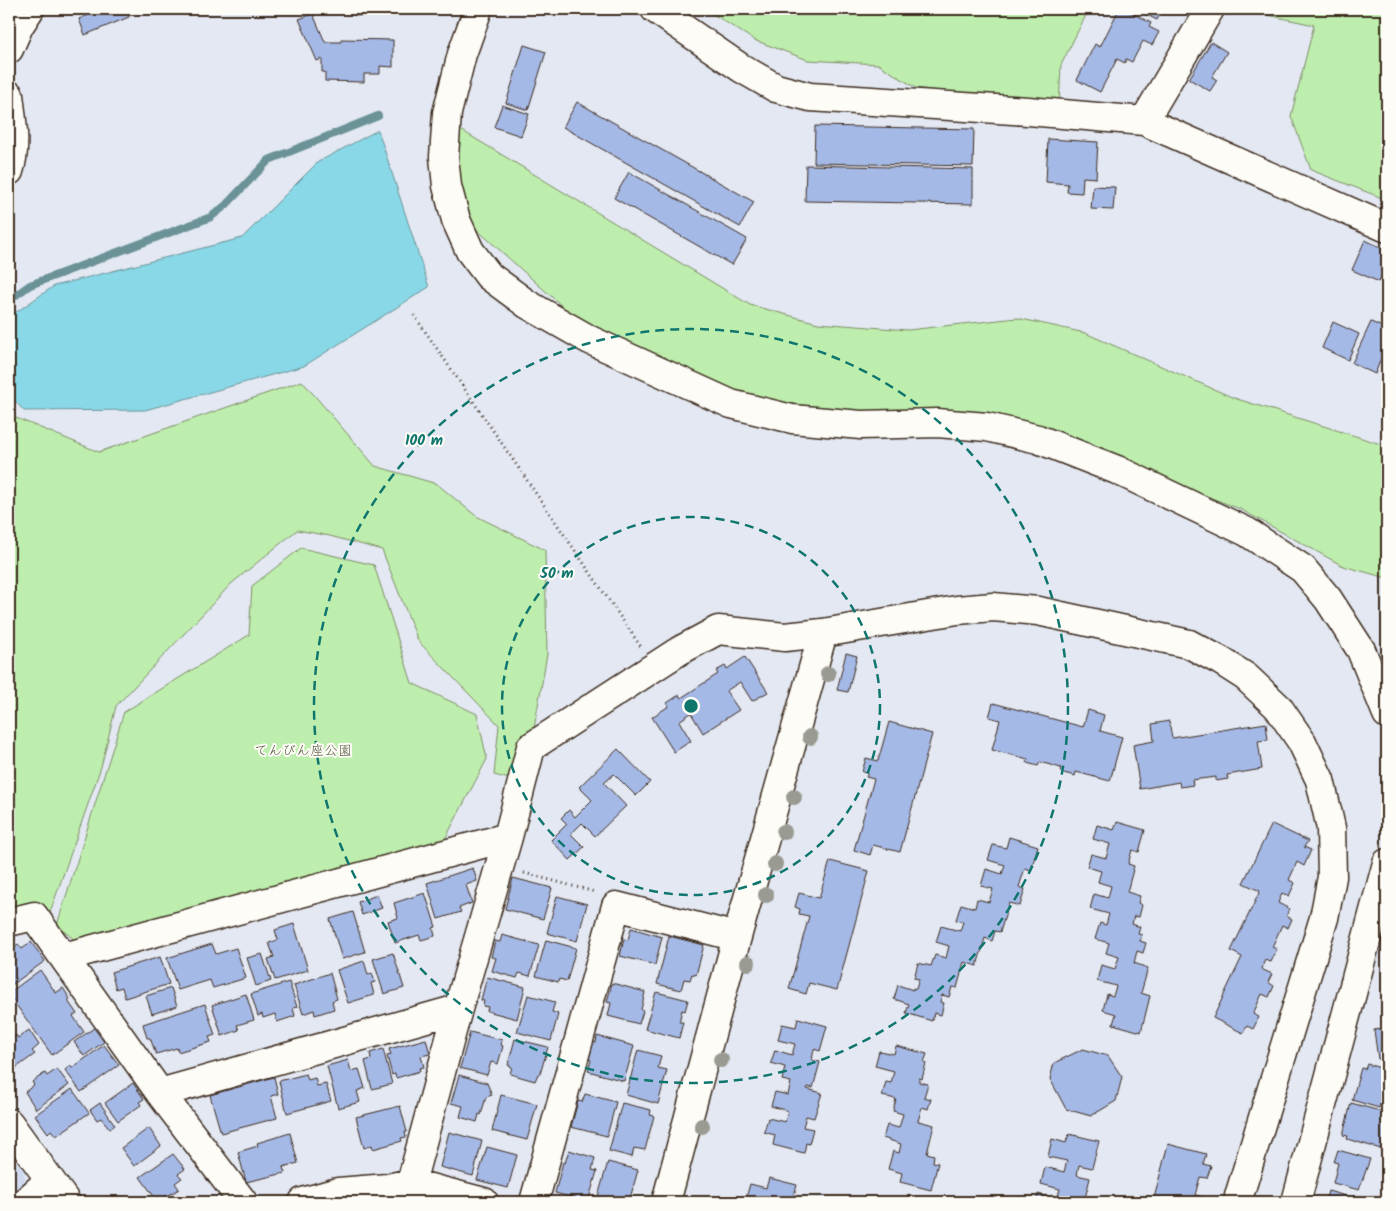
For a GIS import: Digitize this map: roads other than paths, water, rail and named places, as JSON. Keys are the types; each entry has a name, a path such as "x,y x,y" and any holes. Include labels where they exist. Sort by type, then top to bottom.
{"street":[{"path":"9,49 19,26 30,9"},
{"path":"478,9 462,54 447,113 444,158 447,186 456,220 470,251 489,276 527,304 590,340 731,404 792,419 862,424 937,423 987,427 1030,437 1116,470 1247,532 1303,569 1328,599 1361,650 1387,714"},
{"path":"655,9 740,68 776,88 810,97 1028,111 1144,121 1387,228"},
{"path":"1144,121 1210,9"},
{"path":"9,96 14,157 9,171"},
{"path":"411,1183 458,1009 508,838 531,747 654,666 718,630 785,637 824,633 957,610 993,607 1038,611 1189,644 1221,660 1246,678 1278,707 1302,742 1320,780 1331,828 1332,877 1324,918 1239,1196 1239,1202"},
{"path":"666,1202 737,937 824,633"},
{"path":"64,958 508,838"},
{"path":"1296,1202 1387,863"},
{"path":"534,1202 616,906 737,937"},
{"path":"9,922 34,916 160,1093 243,1202"},
{"path":"160,1093 458,1009"},
{"path":"9,1124 66,1202"},
{"path":"25,1202 50,1180"},
{"path":"303,1202 338,1192 388,1188 411,1183 484,1202"}],"water":[{"path":"378,130 429,287 304,366 145,410 24,411 9,394 9,317 54,286 242,238 318,162"}],"waterway":[{"path":"9,300 30,285 211,217 226,205 269,160 378,116"}],"park label":[{"name":"てんびん座公園","path":"303,750"}]}
